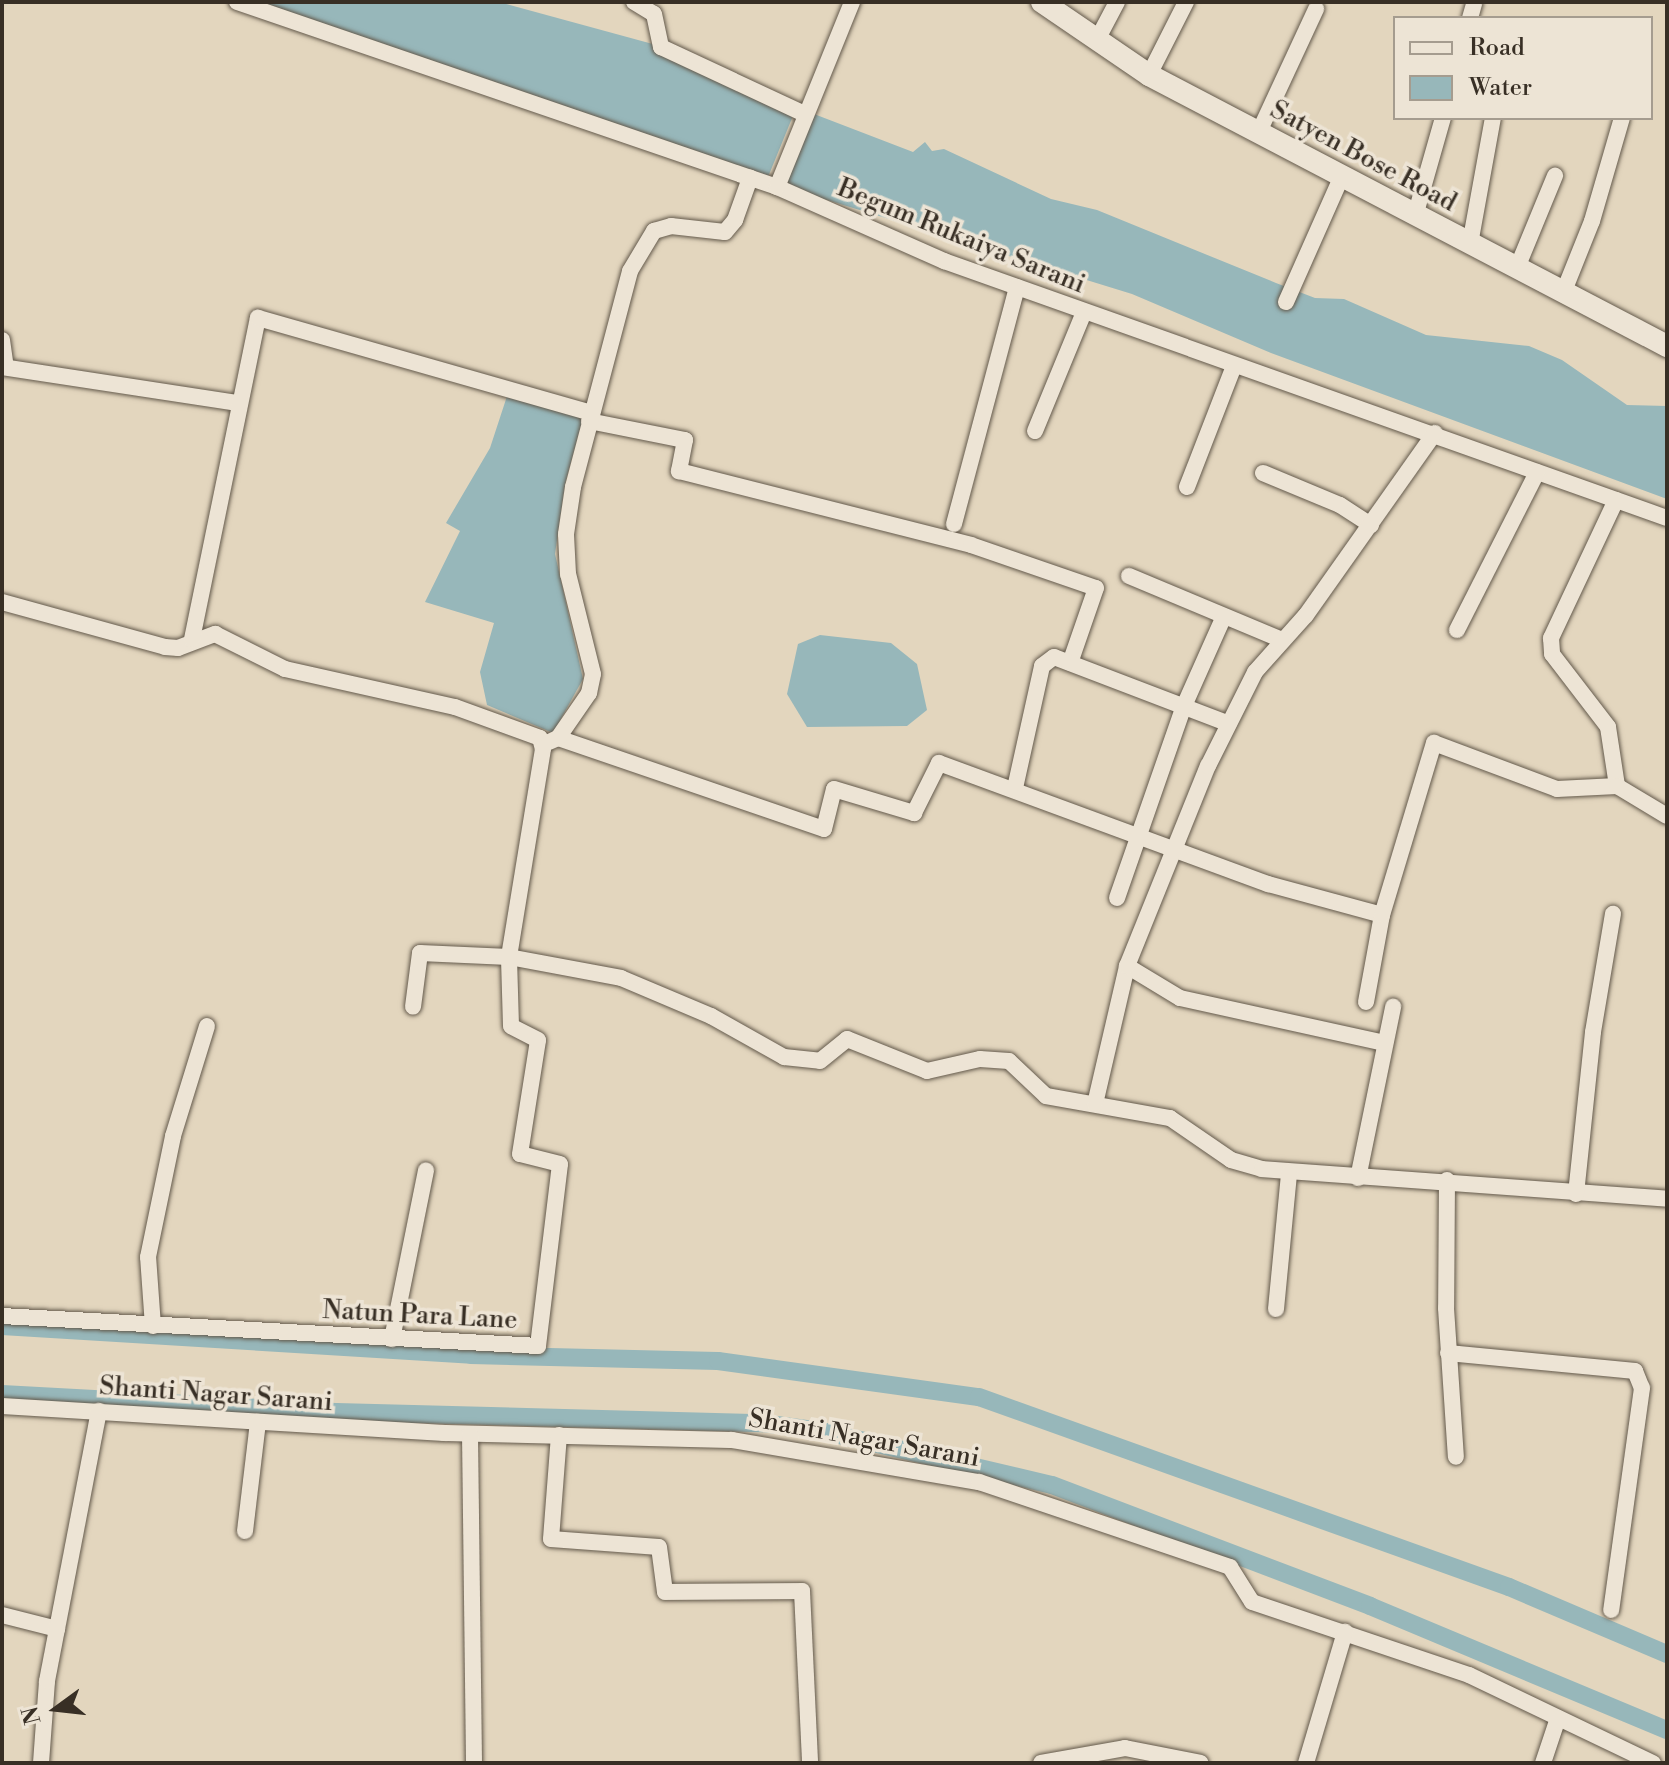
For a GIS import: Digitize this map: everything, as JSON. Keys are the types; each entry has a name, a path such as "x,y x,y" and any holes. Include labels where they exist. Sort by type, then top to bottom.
{"main road":[{"name":"Satyen Bose Road","path":"1042,2 1149,75 1667,346"}],"street":[{"name":"Begum Rukaiya Sarani","path":"237,2 777,187 944,261 1667,518"},
{"path":"634,2 654,14 661,47 805,114"},
{"path":"777,187 852,2"},
{"path":"1097,40 1117,2"},
{"path":"1149,75 1186,2"},
{"path":"1258,134 1316,9"},
{"path":"1415,216 1442,120"},
{"path":"1470,244 1493,120"},
{"path":"1564,291 1592,221 1621,120"},
{"path":"1517,268 1555,176"},
{"path":"542,744 558,738 589,693 593,674 565,551 573,487 621,299 644,245 654,231 671,226 706,234 725,232 735,220 750,178"},
{"path":"1286,302 1341,178"},
{"path":"954,524 1017,287"},
{"path":"1035,431 1084,312"},
{"path":"192,639 238,403 258,318 590,417 685,440 679,471 971,545 1096,588 1070,663"},
{"path":"2,340 4,367 238,403"},
{"path":"1187,487 1234,366"},
{"path":"1095,1104 1127,966 1175,845 1255,672 1371,525 1435,433"},
{"path":"1457,630 1537,472"},
{"path":"1263,473 1340,505 1371,525"},
{"path":"1616,500 1551,638 1552,654 1608,727 1617,786"},
{"path":"1129,576 1282,640"},
{"path":"2,602 165,647 178,648 192,639 215,634 285,669 455,707 540,738 542,744 509,957"},
{"path":"1117,898 1184,706 1224,616"},
{"path":"1015,788 1042,666 1054,657 1229,724"},
{"path":"558,738 824,829 834,789 914,813 939,763 1175,845 1268,884 1382,915"},
{"path":"1366,1002 1382,915 1434,743 1557,789 1617,786 1667,816"},
{"path":"1576,1194 1593,1032 1613,914"},
{"path":"413,1007 420,953 509,957 621,978 807,1063 820,1061 847,1039 927,1071 980,1059 1009,1061 1046,1096 1170,1118 1231,1160 1289,1173 1447,1180 1576,1194 1667,1199"},
{"name":"Natun Para Lane","path":"2,1316 538,1346 560,1164 520,1154 538,1040 511,1026 509,957"},
{"path":"1127,966 1180,998 1385,1043"},
{"path":"1358,1178 1393,1007"},
{"path":"153,1326 148,1257 173,1136 207,1026"},
{"path":"392,1339 426,1170"},
{"path":"1276,1309 1289,1173"},
{"path":"1447,1180 1448,1353 1456,1457"},
{"path":"1448,1353 1635,1371 1642,1388 1611,1610"},
{"name":"Shanti Nagar Sarani","path":"2,1406 470,1434 792,1446 979,1482 1230,1567 1252,1602 1345,1632 1381,1649 1469,1675 1653,1763"},
{"path":"41,1763 57,1629 99,1411"},
{"path":"245,1531 258,1422"},
{"path":"470,1434 474,1763"},
{"path":"559,1435 551,1539 659,1547 665,1592 802,1591 810,1763"},
{"path":"2,1615 57,1629"},
{"path":"1306,1763 1345,1632"},
{"path":"1543,1763 1558,1718"},
{"path":"1041,1763 1125,1748 1201,1763"}],"water":[{"path":"255,2 499,2 660,46 797,106 768,177"},
{"path":"814,114 913,152 925,142 932,151 944,149 1051,199 1097,210 1315,298 1344,299 1426,335 1529,346 1562,360 1627,405 1667,406 1667,499 1271,353 1132,294 785,187"},
{"path":"510,387 586,407 565,484 555,554 583,679 553,733 487,705 480,672 494,623 425,602 460,531 446,523 490,448"},
{"path":"820,635 891,643 917,664 927,710 907,726 807,727 787,694 798,644"}],"waterway":[{"path":"2,1326 471,1355 718,1361 979,1397 1509,1587 1667,1654"},
{"path":"2,1394 336,1412 762,1423 822,1431 1052,1485 1370,1606 1667,1730"}]}
